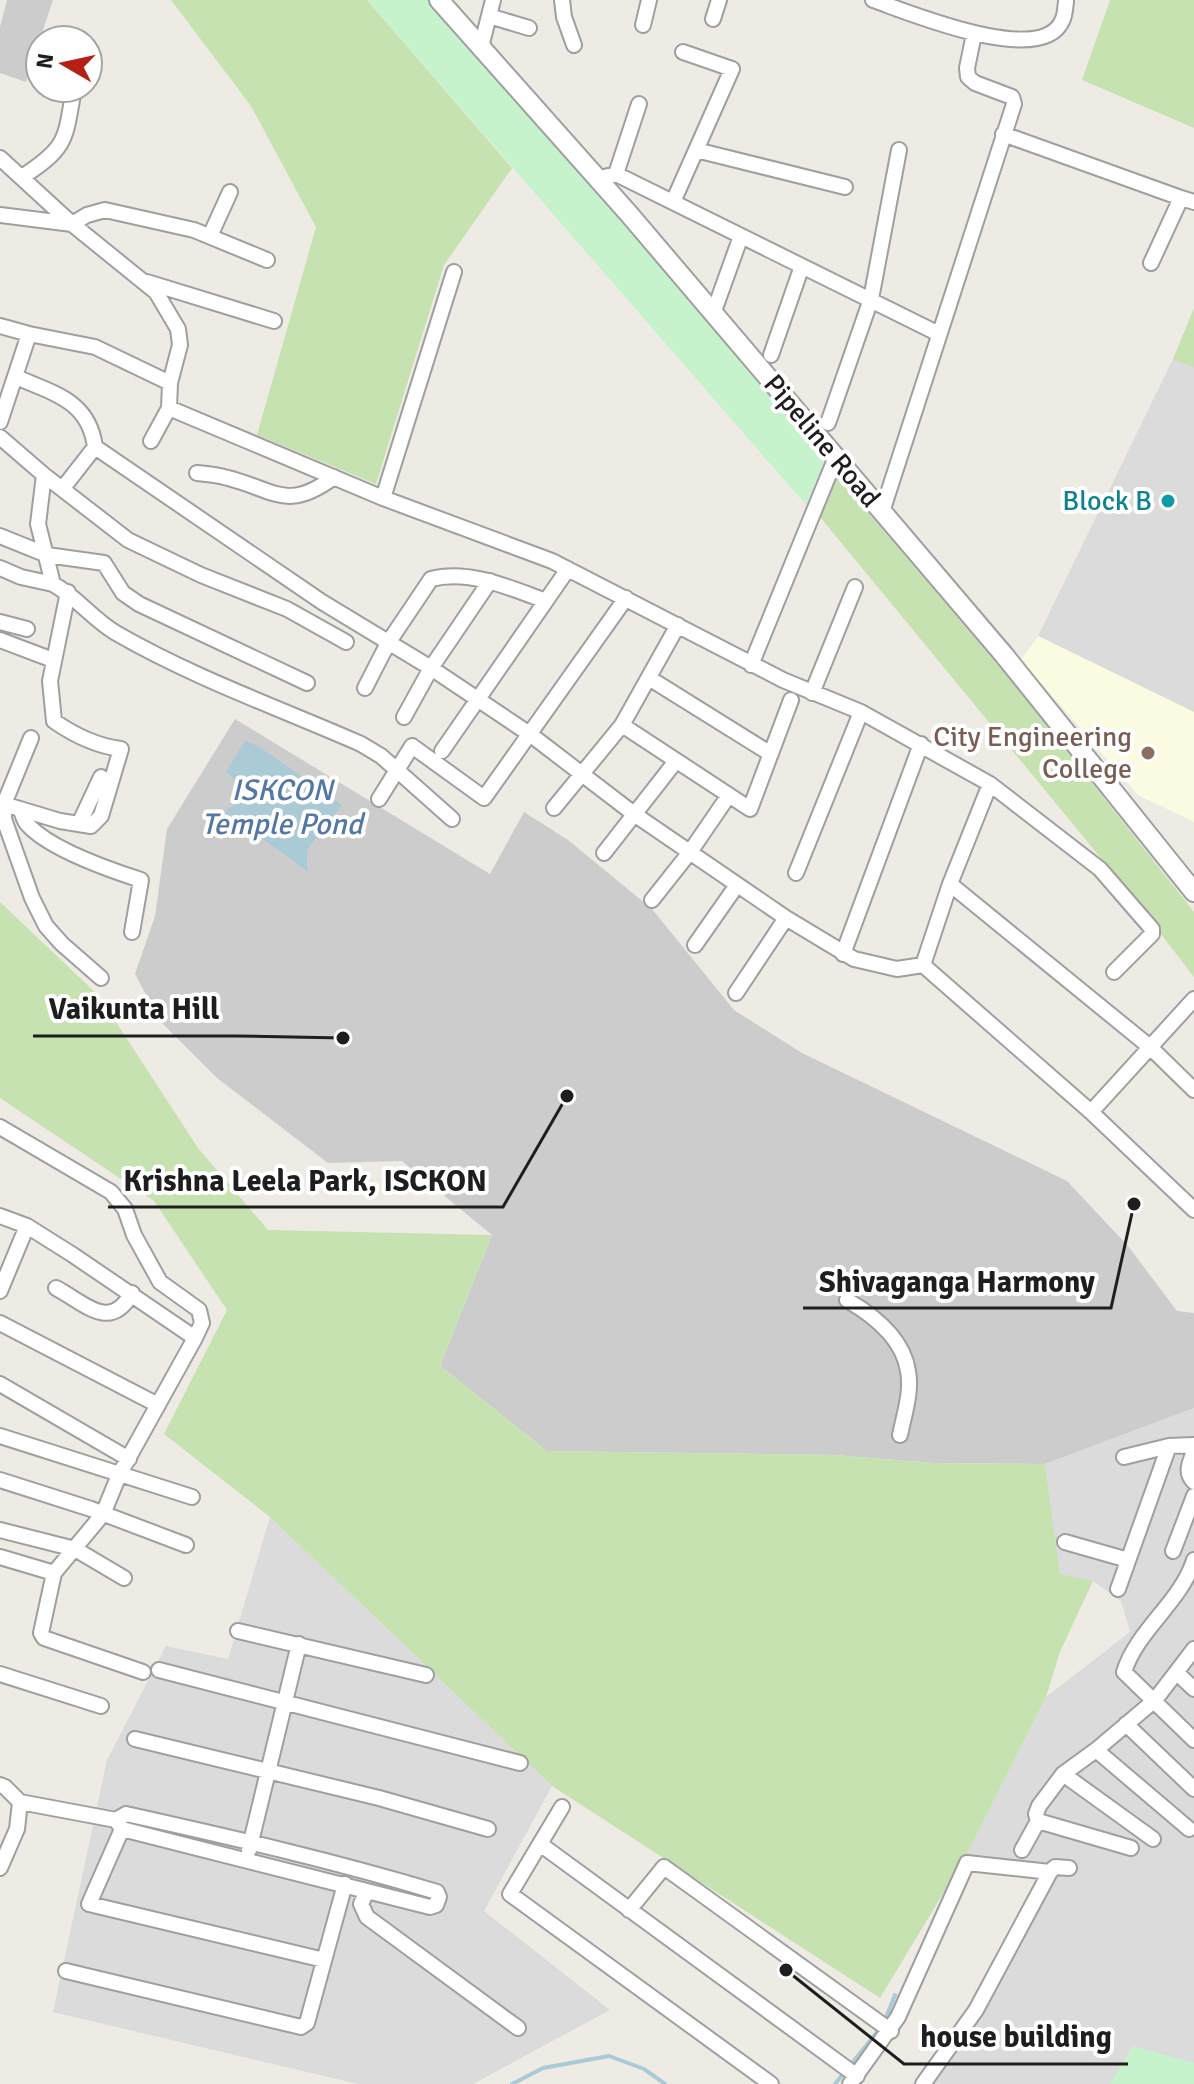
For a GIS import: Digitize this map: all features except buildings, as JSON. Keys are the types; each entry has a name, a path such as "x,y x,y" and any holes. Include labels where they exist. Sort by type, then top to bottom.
{"street":[{"name":"Pipeline Road","path":"439,0 606,177 713,314 1004,655 1194,892"},
{"path":"481,47 493,0"},
{"path":"562,0 564,17 574,45"},
{"path":"643,25 649,0"},
{"path":"713,19 719,0"},
{"path":"873,0 974,34 1038,39 1062,22 1066,2"},
{"path":"489,16 529,28"},
{"path":"882,512 1014,100 968,77 974,34"},
{"path":"673,202 732,69 683,52"},
{"path":"22,177 59,150 71,104"},
{"path":"639,104 606,177 673,202 939,334"},
{"path":"1003,134 1188,200 1151,263"},
{"path":"696,150 845,187"},
{"path":"828,423 871,299 899,150"},
{"path":"0,158 72,224 156,292 178,329 180,345 170,383 169,408 151,441"},
{"path":"210,236 230,192"},
{"path":"0,215 72,224 87,215 105,210 194,230 267,260"},
{"path":"713,314 741,236"},
{"path":"771,355 802,266"},
{"path":"383,498 454,272"},
{"path":"143,281 274,321"},
{"path":"0,326 95,347 170,383"},
{"path":"0,422 29,334"},
{"path":"16,377 72,404 87,417 95,447 322,602 431,668 531,735 634,814 786,918 843,954 868,963 897,969 923,965 1091,1112 1194,1210"},
{"path":"169,408 383,498 568,569 751,665 861,712 990,784 1100,869 1152,929 1152,934 1114,972"},
{"path":"0,437 128,540 234,589 287,609 346,642"},
{"path":"63,488 95,447"},
{"path":"751,665 836,457"},
{"path":"197,473 230,478 268,494 299,497 319,489 334,477"},
{"path":"44,475 38,524 53,584"},
{"path":"0,536 47,555 104,563 123,593 139,604 307,683"},
{"path":"0,568 21,577 53,584 68,592 91,617 114,632 224,687 361,744 381,756 452,819"},
{"path":"442,751 568,569"},
{"path":"365,688 388,643 431,579 443,576 490,581 546,601"},
{"path":"404,717 431,668 490,581"},
{"path":"812,693 855,587"},
{"path":"2,804 60,821 91,826 101,816 121,749 105,747 54,721 50,681 68,592"},
{"path":"379,799 412,746 484,798 626,598"},
{"path":"0,622 27,629"},
{"path":"554,808 622,725 678,625"},
{"path":"0,640 53,660"},
{"path":"649,678 771,754"},
{"path":"622,725 750,809 791,700"},
{"path":"796,873 861,712"},
{"path":"31,738 2,804 4,819 32,898 46,926 101,978"},
{"path":"843,954 921,744"},
{"path":"604,853 676,761"},
{"path":"79,824 101,777"},
{"path":"923,965 950,884 990,784"},
{"path":"652,900 729,795"},
{"path":"21,810 26,824 42,838 112,871 141,880 132,932"},
{"path":"950,884 1150,1047 1194,1090"},
{"path":"695,945 737,885"},
{"path":"736,993 786,918"},
{"path":"1091,1112 1194,999"},
{"path":"0,1127 111,1192 125,1209 134,1235 160,1282 199,1310 202,1323 195,1338 119,1475 103,1514 54,1573 41,1633 44,1638 143,1672"},
{"path":"0,1216 27,1226 132,1293 195,1338"},
{"path":"0,1291 7,1252 27,1226"},
{"path":"56,1288 103,1313 113,1314 123,1308 132,1293"},
{"path":"847,1300 872,1315 890,1334 905,1362 908,1394 900,1435"},
{"path":"0,1323 158,1405"},
{"path":"0,1384 129,1459"},
{"path":"0,1436 192,1497"},
{"path":"1124,1457 1169,1446 1194,1445"},
{"path":"1118,1589 1169,1446"},
{"path":"1194,1451 1188,1469 1194,1482"},
{"path":"0,1480 186,1545"},
{"path":"1173,1551 1194,1496"},
{"path":"0,1530 75,1549 124,1578"},
{"path":"1065,1542 1128,1560"},
{"path":"0,1557 54,1573"},
{"path":"1194,1560 1162,1614 1131,1653 1124,1672 1194,1740"},
{"path":"238,1631 426,1675"},
{"path":"247,1859 299,1644"},
{"path":"1022,1850 1038,1821 1036,1814 1039,1806 1063,1774 1155,1700 1194,1649"},
{"path":"159,1670 520,1763"},
{"path":"1177,1673 1194,1689"},
{"path":"0,1674 101,1706"},
{"path":"1126,1724 1194,1789"},
{"path":"135,1739 379,1798 488,1829"},
{"path":"1096,1750 1189,1829"},
{"path":"1063,1774 1153,1839"},
{"path":"0,1785 20,1802 119,1825 430,1907 436,1905 437,1892 251,1842 126,1814 119,1825 89,1904 324,1960"},
{"path":"0,1868 17,1829 20,1802"},
{"path":"562,1807 510,1894 771,2084"},
{"path":"1038,1821 1131,1848"},
{"path":"540,1844 853,2080 891,2031 967,1863 1050,1872"},
{"path":"629,1910 664,1867 891,2031"},
{"path":"923,2084 976,2010 1050,1872 1055,1867 1069,1868"},
{"path":"66,1971 301,2027 307,2023 345,1884"},
{"path":"367,1891 361,1904 367,1917 518,2028"}],"shaded area":[{"path":"7,0 53,0 45,24 24,24 24,81 0,73 0,27"},
{"path":"1173,359 1194,368 1194,712 1038,636"},
{"name":"City Engineering College","path":"1038,636 1194,712 1194,822 1138,795 1021,660"},
{"path":"235,719 490,874 524,812 568,840 652,909 734,1010 802,1053 1067,1181 1128,1246 1177,1311 1194,1313 1194,1408 1045,1464 933,1463 834,1455 547,1451 440,1366 492,1235 402,1161 328,1163 217,1078 160,1021 135,974 155,916 167,829"},
{"path":"1194,1408 1194,2084 925,2084 1052,1879 967,1854 1046,1697 1130,1632 1121,1601 1093,1581 1060,1575 1045,1464"},
{"path":"270,1517 552,1786 484,1911 610,2010 473,2084 358,2084 53,2012 107,1760 166,1646 228,1659"}],"green space":[{"path":"171,0 367,0 512,168 444,265 376,484 257,435 316,227 251,106"},
{"path":"367,0 433,0 532,111 824,462 806,505"},
{"path":"1110,0 1194,0 1194,128 1082,80"},
{"path":"1194,308 1194,368 1173,359"},
{"path":"837,476 1012,682 1194,912 1194,977 1119,880 820,517"},
{"path":"0,902 99,996 198,1148 268,1230 492,1235 440,1366 547,1451 834,1455 933,1463 1045,1464 1060,1574 1093,1581 1060,1652 1046,1697 967,1854 880,1998 552,1786 270,1517 164,1434 227,1310 154,1201 0,1098"},
{"path":"1133,2046 1194,2063 1194,2084 1110,2084"}],"water":[{"name":"ISKCON Temple Pond","path":"245,741 258,746 342,805 307,850 307,871 232,816 220,813 235,805 237,787 226,772"}],"waterway":[{"path":"887,2015 895,1995"},
{"path":"853,2062 878,2031"},
{"path":"512,2084 543,2068 609,2056 644,2069 665,2084"},
{"path":"835,2084 843,2074"}],"place":[{"name":"Block B","path":"1168,501"},
{"name":"City Engineering College","path":"1148,753"},
{"name":"Vaikunta Hill","path":"343,1038"},
{"name":"Krishna Leela Park, ISCKON","path":"567,1096"},
{"name":"Shivaganga Harmony","path":"1134,1204"},
{"name":"house building","path":"786,1970"}]}
